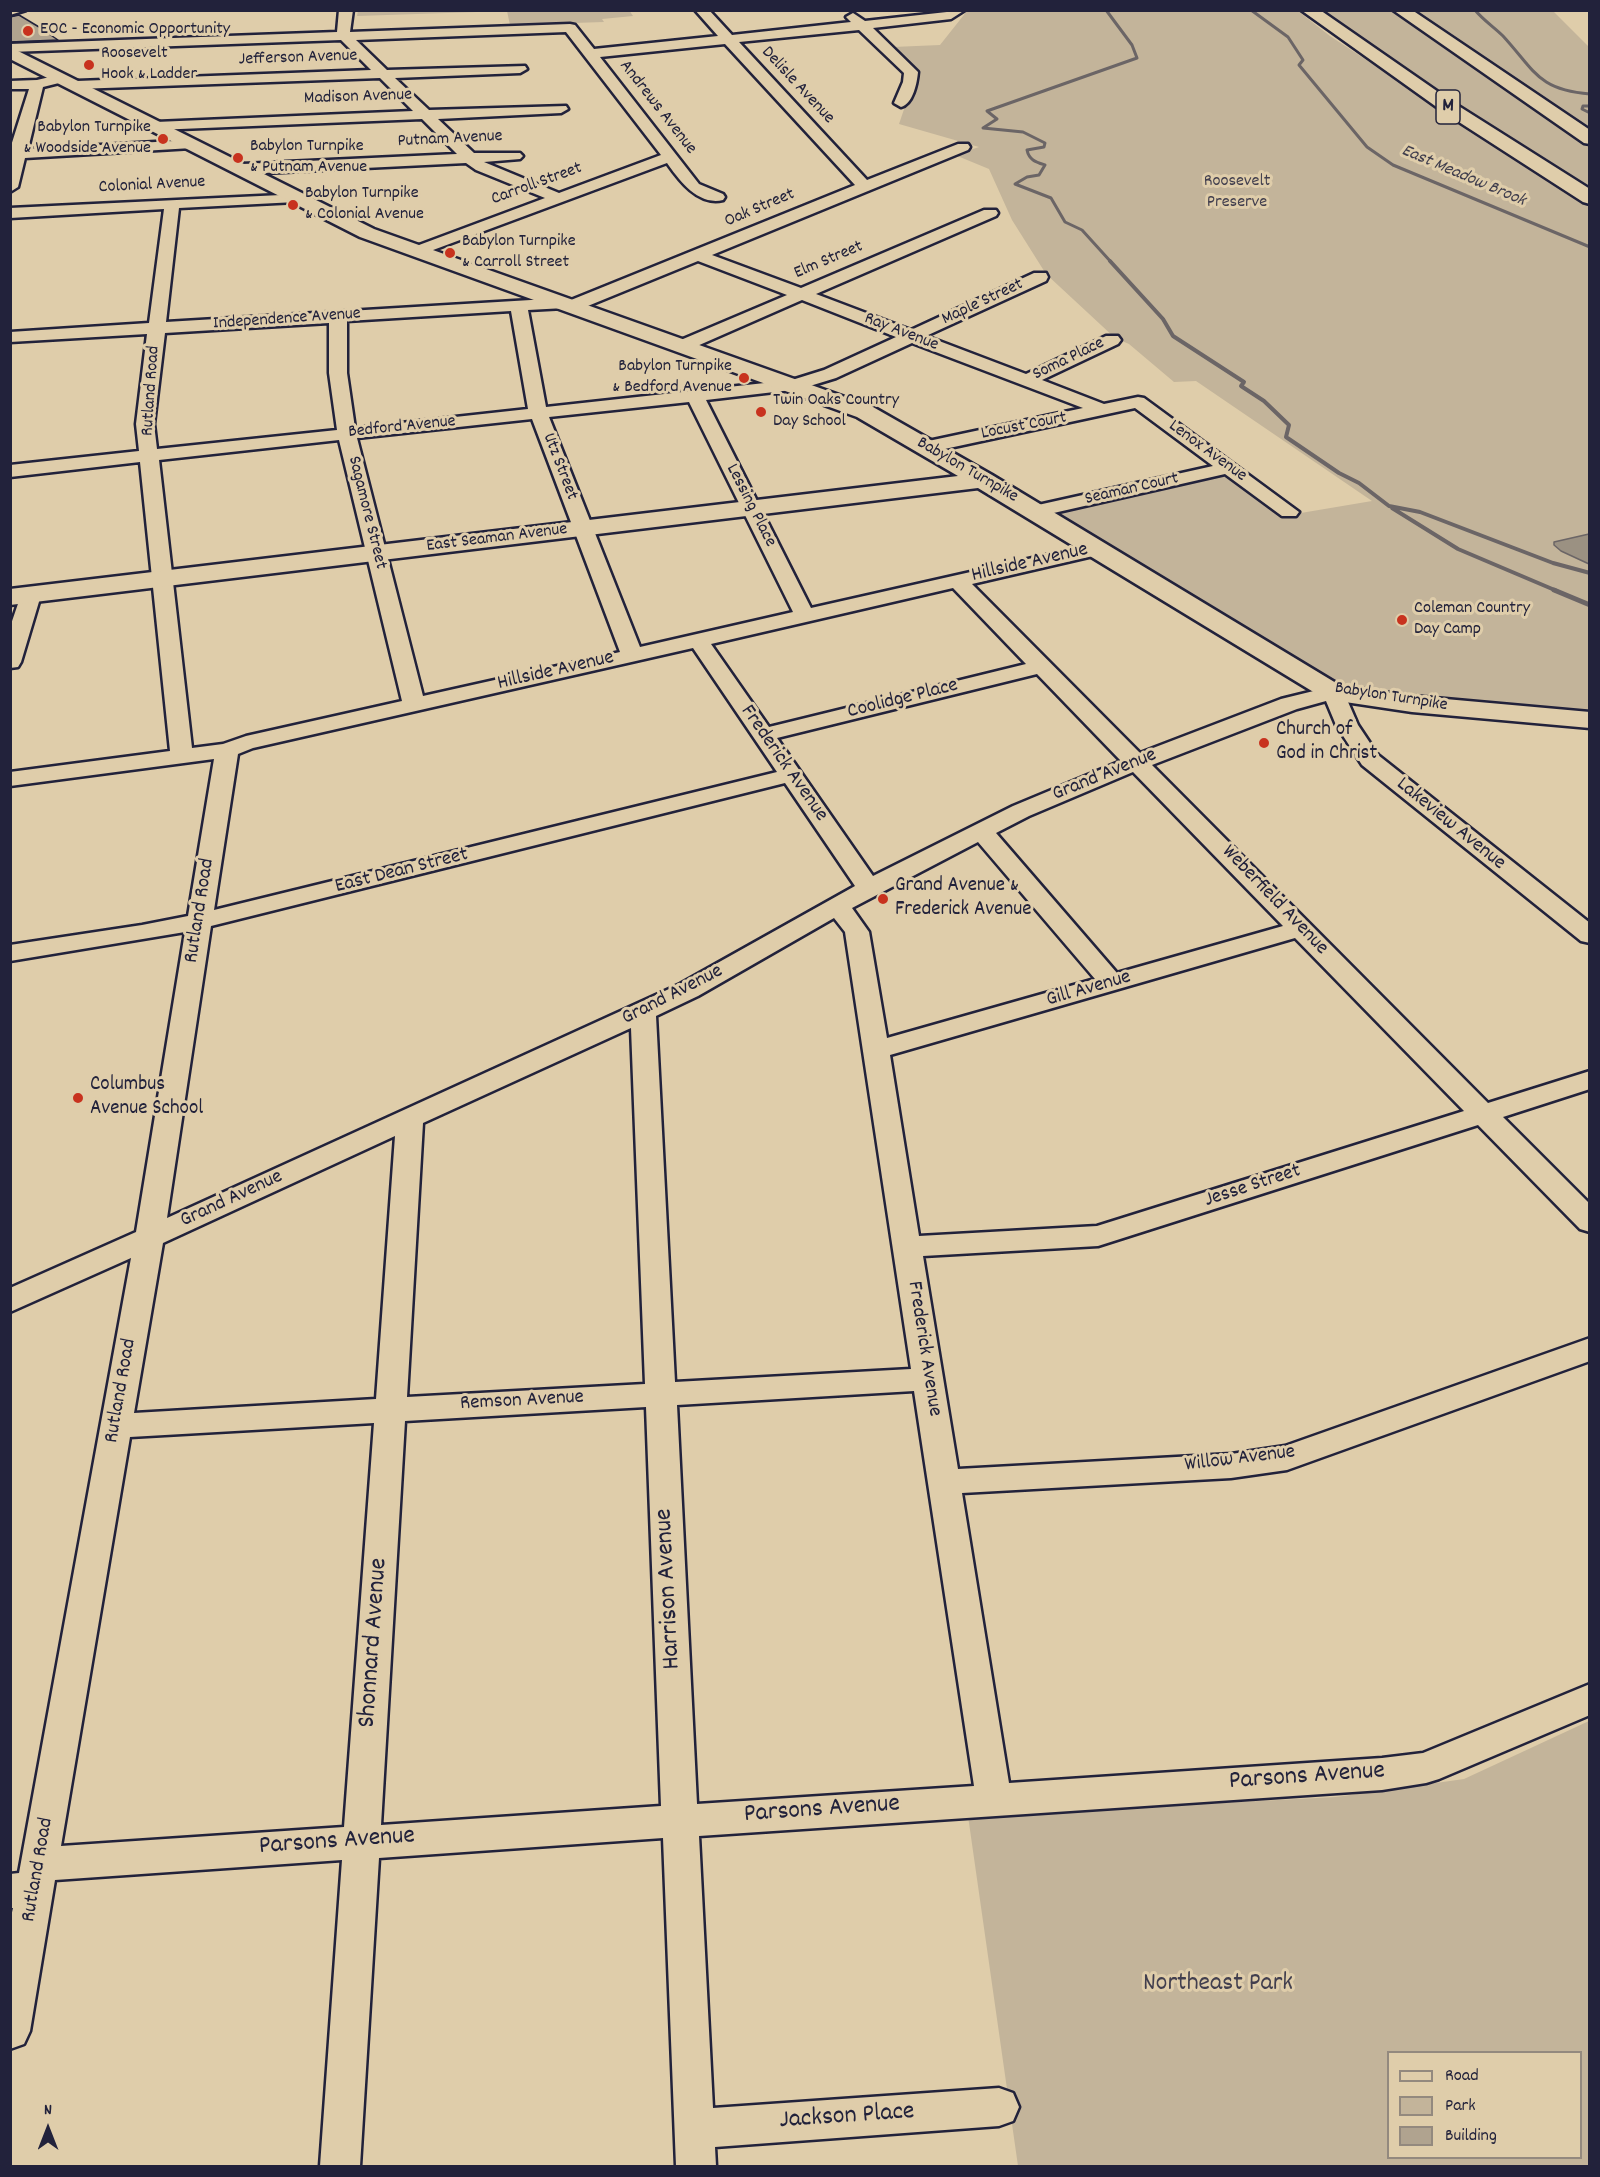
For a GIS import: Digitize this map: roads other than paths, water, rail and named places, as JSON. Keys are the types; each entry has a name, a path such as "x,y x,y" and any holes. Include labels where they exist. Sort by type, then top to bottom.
{"main road":[{"name":"M","path":"1309,10 1441,102 1590,198"},
{"path":"1401,10 1590,139"},
{"name":"Babylon Turnpike","path":"10,50 368,233 865,412 1036,511 1334,693 1412,704 1590,720"},
{"name":"East Seaman Avenue","path":"21,596 984,480"}],"street":[{"path":"10,11 20,10"},
{"path":"343,35 346,10"},
{"name":"Delisle Avenue","path":"701,10 864,186"},
{"path":"846,10 911,72 910,82 901,103"},
{"path":"590,54 951,15 959,11"},
{"name":"Andrews Avenue","path":"343,35 570,28 694,187 717,197"},
{"path":"10,50 343,35 423,115 481,167 559,198"},
{"name":"Jefferson Avenue","path":"10,85 520,69"},
{"path":"10,187 15,154 38,84"},
{"name":"Madison Avenue","path":"156,126 561,109"},
{"path":"15,154 192,144"},
{"name":"Oak Street","path":"568,305 698,255 963,147"},
{"name":"Putnam Avenue","path":"243,169 515,156"},
{"name":"Carroll Street","path":"417,251 670,157"},
{"name":"Colonial Avenue","path":"10,213 296,197"},
{"name":"Rutland Road","path":"172,204 145,424 182,757"},
{"name":"Elm Street","path":"682,346 990,213"},
{"name":"Ray Avenue","path":"698,255 1025,381 1113,408"},
{"name":"Maple Street","path":"794,386 830,374 1040,277"},
{"name":"Independence Avenue","path":"10,337 519,306 568,305"},
{"name":"Utz Street","path":"519,306 538,412 632,655"},
{"name":"Sagamore Street","path":"338,317 338,373 346,434 414,705"},
{"name":"Soma Place","path":"1025,381 1112,340"},
{"name":"Bedford Avenue","path":"10,471 794,386"},
{"name":"Lessing Place","path":"695,396 805,616"},
{"name":"Lenox Avenue","path":"1113,408 1138,402 1289,512"},
{"name":"Locust Court","path":"926,447 1113,408"},
{"name":"Seaman Court","path":"1036,511 1228,468"},
{"name":"Hillside Avenue","path":"10,778 227,750 246,743 1099,549"},
{"name":"Weberfield Avenue","path":"957,581 1590,1222"},
{"path":"10,662 21,596"},
{"name":"Frederick Avenue","path":"698,640 869,888"},
{"name":"Coolidge Place","path":"764,735 1043,666"},
{"name":"Grand Avenue","path":"10,1301 644,1012 709,979 869,888 1057,795 1289,704 1334,693"},
{"name":"Lakeview Avenue","path":"1334,693 1347,725 1370,760 1590,936"},
{"name":"Rutland Road","path":"10,2031 29,1881 116,1426 227,750"},
{"name":"East Dean Street","path":"10,953 142,933 200,921 790,774"},
{"path":"981,831 1112,983"},
{"name":"Frederick Avenue","path":"837,905 857,932 994,1799"},
{"name":"Gill Avenue","path":"877,1050 1301,929"},
{"name":"Harrison Avenue","path":"644,1012 695,2148"},
{"name":"Jesse Street","path":"908,1247 1098,1236 1590,1080"},
{"name":"Shonnard Avenue","path":"340,2166 410,1119"},
{"name":"Willow Avenue","path":"944,1482 1232,1466 1287,1458 1590,1349"},
{"name":"Remson Avenue","path":"116,1426 928,1379"},
{"name":"Parsons Avenue","path":"29,1881 362,1841 1382,1774 1426,1768 1590,1700"},
{"name":"Jackson Place","path":"695,2148 999,2107"}],"waterway":[{"path":"1106,10 1132,45 1137,58 987,111 997,119 983,128 1023,132 1045,143 1044,147 1027,150 1031,158 1045,165 1039,175 1027,177 1015,184 1051,198 1065,222 1082,230 1111,262"},
{"name":"East Meadow Brook","path":"1251,10 1288,37 1303,60 1299,65 1367,147 1393,165 1590,247"},
{"path":"1475,10 1503,36 1539,77 1559,88 1590,94"},
{"path":"1590,106 1583,106 1582,109 1590,113"},
{"path":"1110,261 1163,319 1173,336 1244,382 1241,386 1264,401 1289,425 1286,437 1339,473 1359,483 1389,506 1420,512 1553,563 1590,573"},
{"path":"1392,508 1458,549 1557,591"},
{"path":"1554,590 1590,605"}],"place":[{"name":"EOC - Economic Opportunity","path":"28,31"},
{"name":"Roosevelt Hook & Ladder","path":"89,65"},
{"name":"Babylon Turnpike & Woodside Avenue","path":"163,139"},
{"name":"Babylon Turnpike & Putnam Avenue","path":"238,158"},
{"name":"Babylon Turnpike & Colonial Avenue","path":"293,205"},
{"name":"Babylon Turnpike & Carroll Street","path":"450,253"},
{"name":"Babylon Turnpike & Bedford Avenue","path":"744,378"},
{"name":"Twin Oaks Country Day School","path":"761,412"},
{"name":"Coleman Country Day Camp","path":"1402,620"},
{"name":"Church of God in Christ","path":"1264,743"},
{"name":"Grand Avenue & Frederick Avenue","path":"883,899"},
{"name":"Columbus Avenue School","path":"78,1098"}],"park label":[{"name":"Roosevelt Preserve","path":"1237,193"},
{"name":"Northeast Park","path":"1218,1985"}]}
